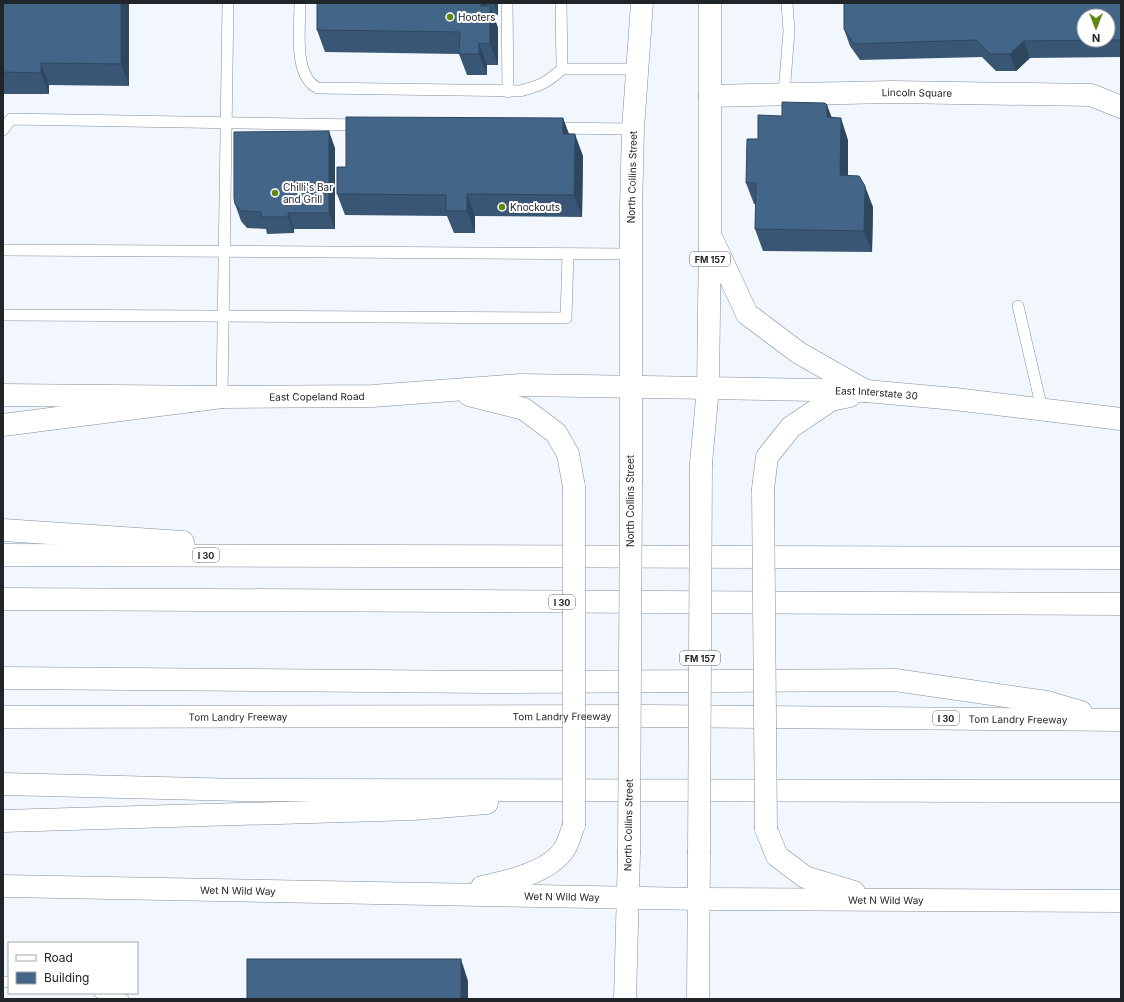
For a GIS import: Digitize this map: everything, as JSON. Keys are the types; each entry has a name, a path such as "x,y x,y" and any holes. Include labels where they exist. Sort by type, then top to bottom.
{"main road":[{"name":"North Collins Street","path":"625,999 629,853 631,482 630,254 633,129 642,3"},
{"name":"FM 157","path":"698,999 701,463 708,388 710,235 710,3"},
{"name":"Lincoln Square","path":"710,96 892,92 1091,95 1121,107"},
{"path":"710,235 747,314 799,353 866,391"},
{"name":"East Copeland Road","path":"3,395 222,397 372,396 521,385 631,386"},
{"name":"East Interstate 30","path":"631,386 866,391 955,398 1121,419"},
{"path":"448,894 508,882 543,869 564,849 574,825 574,487 568,454 556,433 524,409 450,390"},
{"path":"866,391 832,400 790,427 768,457 763,489 766,829 777,856 805,878 840,890 893,900"},
{"path":"3,425 222,397"},
{"path":"3,530 410,556"},
{"name":"I 30","path":"3,555 1121,557"},
{"name":"I 30","path":"3,600 1121,604"},
{"path":"3,678 488,682 895,680 1047,702 1113,720"},
{"name":"Tom Landry Freeway","path":"3,717 648,716 1113,720"},
{"path":"3,784 241,790 1121,791"},
{"path":"3,821 413,809 657,790"},
{"name":"Wet N Wild Way","path":"3,886 698,899 1121,901"}],"lane":[{"path":"222,397 228,3"},
{"path":"300,3 300,46 302,68 311,85 318,88 508,92 520,91 540,86 549,81 562,69 637,69"},
{"path":"507,3 508,92"},
{"path":"561,3 562,69"},
{"path":"784,94 789,31 787,3"},
{"path":"4,127 11,119 370,125"},
{"path":"544,128 633,129"},
{"path":"3,250 630,254"},
{"path":"3,315 566,318 568,254"},
{"path":"1018,306 1042,409"},
{"path":"104,994 122,999"}],"building":[{"path":"3,3 121,3 121,64 41,63 41,73 3,72"},
{"path":"317,3 481,3 481,6 490,6 490,44 479,43 479,54 459,54 460,32 317,30"},
{"path":"844,3 1121,3 1121,40 1116,40 1116,8 1076,8 1076,40 1024,41 1010,54 990,54 976,40 854,44 844,29"},
{"path":"782,102 825,103 827,105 827,117 841,118 840,175 859,176 865,186 864,231 755,229 756,183 746,183 747,139 758,139 758,115 782,116"},
{"path":"346,117 563,118 563,134 575,134 574,195 467,194 467,211 446,211 446,195 337,194 337,167 346,167"},
{"path":"329,131 329,213 288,213 288,217 261,217 261,212 241,211 235,204 234,132"},
{"path":"247,959 461,959 461,999 247,999"}],"place":[{"name":"Hooters","path":"450,17"},
{"name":"Chilli's Bar and Grill","path":"275,193"},
{"name":"Knockouts","path":"502,207"}]}
